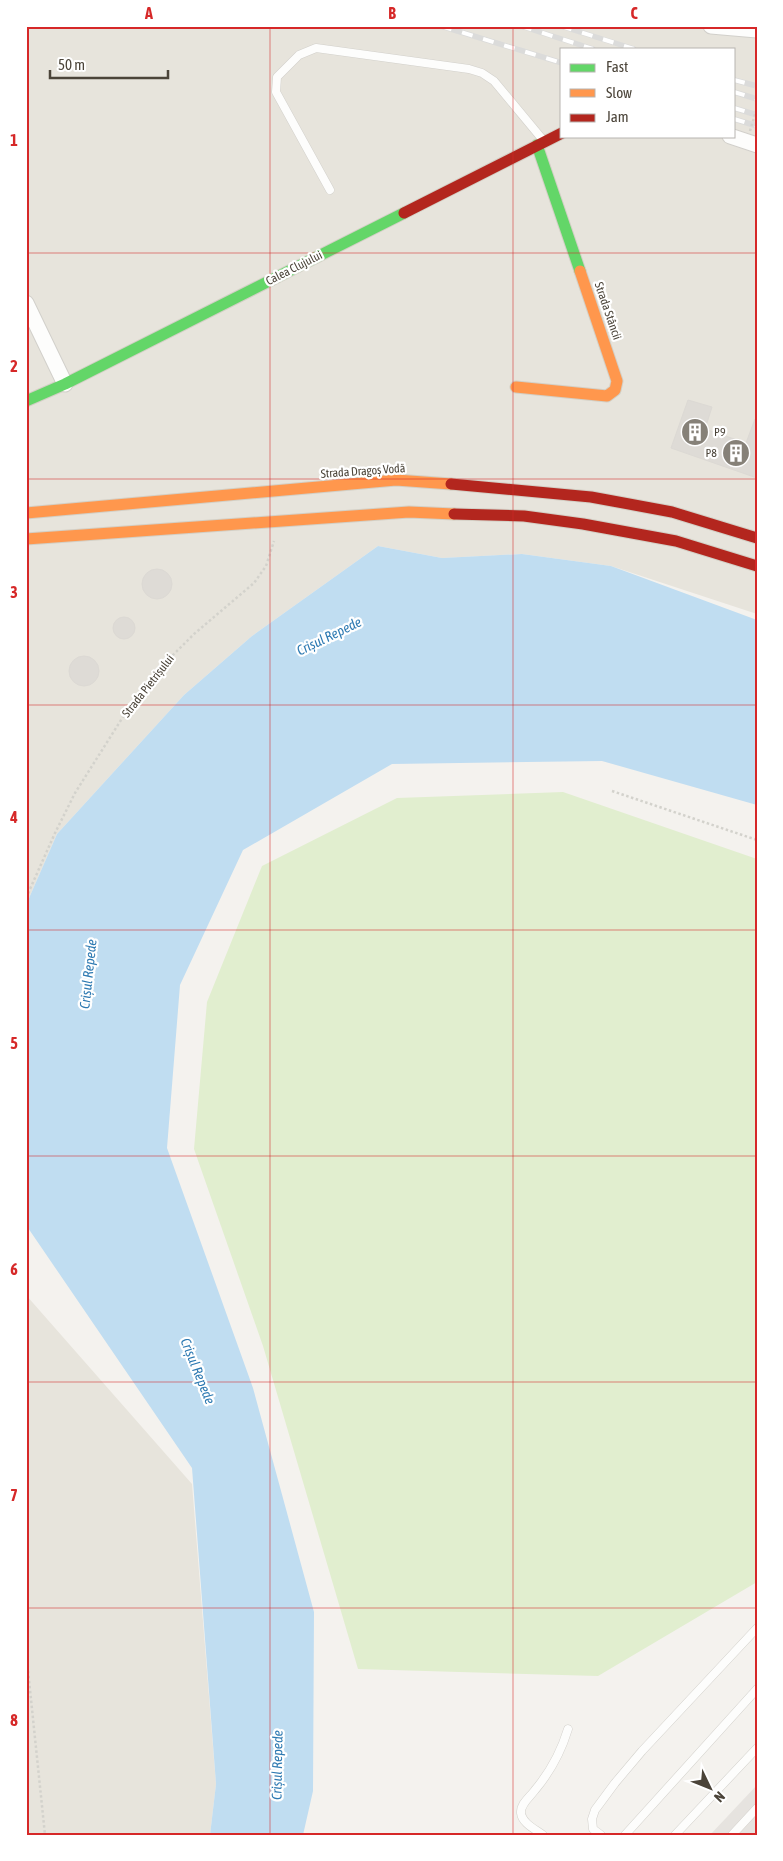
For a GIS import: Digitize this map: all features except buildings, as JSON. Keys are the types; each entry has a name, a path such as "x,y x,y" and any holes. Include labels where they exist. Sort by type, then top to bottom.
{"main road":[{"name":"Calea Clujului","path":"26,401 65,384 560,134"},
{"name":"Strada Stâncii","path":"516,386 607,396 614,390 617,381 541,143"},
{"name":"Strada Dragoș Vodă","path":"26,513 396,480 507,488 591,497 672,512 757,538"},
{"path":"26,539 279,523 409,512 524,516 583,524 676,541 757,566"}],"street":[{"path":"711,26 757,30"},
{"path":"736,138 757,145"},
{"path":"26,304 65,384"}],"lane":[{"path":"330,190 276,92 277,77 299,55 316,48 469,69 482,74 494,81 541,143"},
{"path":"601,1835 593,1829 592,1819 595,1810 615,1783 642,1751 757,1628"},
{"path":"625,1835 757,1689"},
{"path":"543,1835 523,1820 521,1813 522,1805 548,1774 560,1753 568,1729"},
{"path":"675,1835 757,1748"},
{"path":"732,1835 757,1808"}],"path":[{"path":"750,131 757,108"},
{"name":"Strada Pietrișului","path":"26,898 55,832 75,793 133,701 168,658 254,584 266,566 279,523"},
{"path":"612,790 757,840"},
{"path":"26,1651 45,1835"}],"shaded area":[{"path":"26,26 757,26 757,614 611,566 522,554 442,558 378,546 252,636 184,695 57,834 26,905"},
{"path":"26,1295 192,1484 216,1784 210,1835 26,1835"},
{"path":"757,1785 757,1835 710,1835"}],"green space":[{"path":"563,792 757,859 757,1582 598,1676 358,1669 263,1346 194,1149 207,1002 262,866 397,798"}],"water":[{"name":"Crișul Repede","path":"378,546 442,558 522,554 611,566 757,620 757,805 602,761 392,764 243,850 180,985 167,1148 253,1388 314,1612 313,1791 303,1835 210,1835 216,1784 192,1468 26,1225 26,905 57,834 184,695 252,636"}],"railway":[{"path":"441,26 560,62"},
{"path":"521,26 590,48"},
{"path":"561,26 631,48"},
{"path":"736,81 757,86"},
{"path":"736,93 757,99"},
{"path":"736,109 757,115"},
{"path":"736,120 757,126"}],"traffic: fast":[{"path":"537,145 580,271"},
{"path":"26,401 65,384 404,213"}],"traffic: slow":[{"path":"516,387 607,396 615,390 617,381 580,271"},
{"path":"26,513 396,480 451,484"},
{"path":"26,539 409,512 454,514"}],"traffic: jam":[{"path":"404,213 560,134"},
{"path":"451,484 591,497 672,512 757,538"},
{"path":"454,514 524,516 583,524 676,541 757,566"}],"place":[{"name":"P9","path":"695,432"},
{"name":"P8","path":"736,453"}]}
